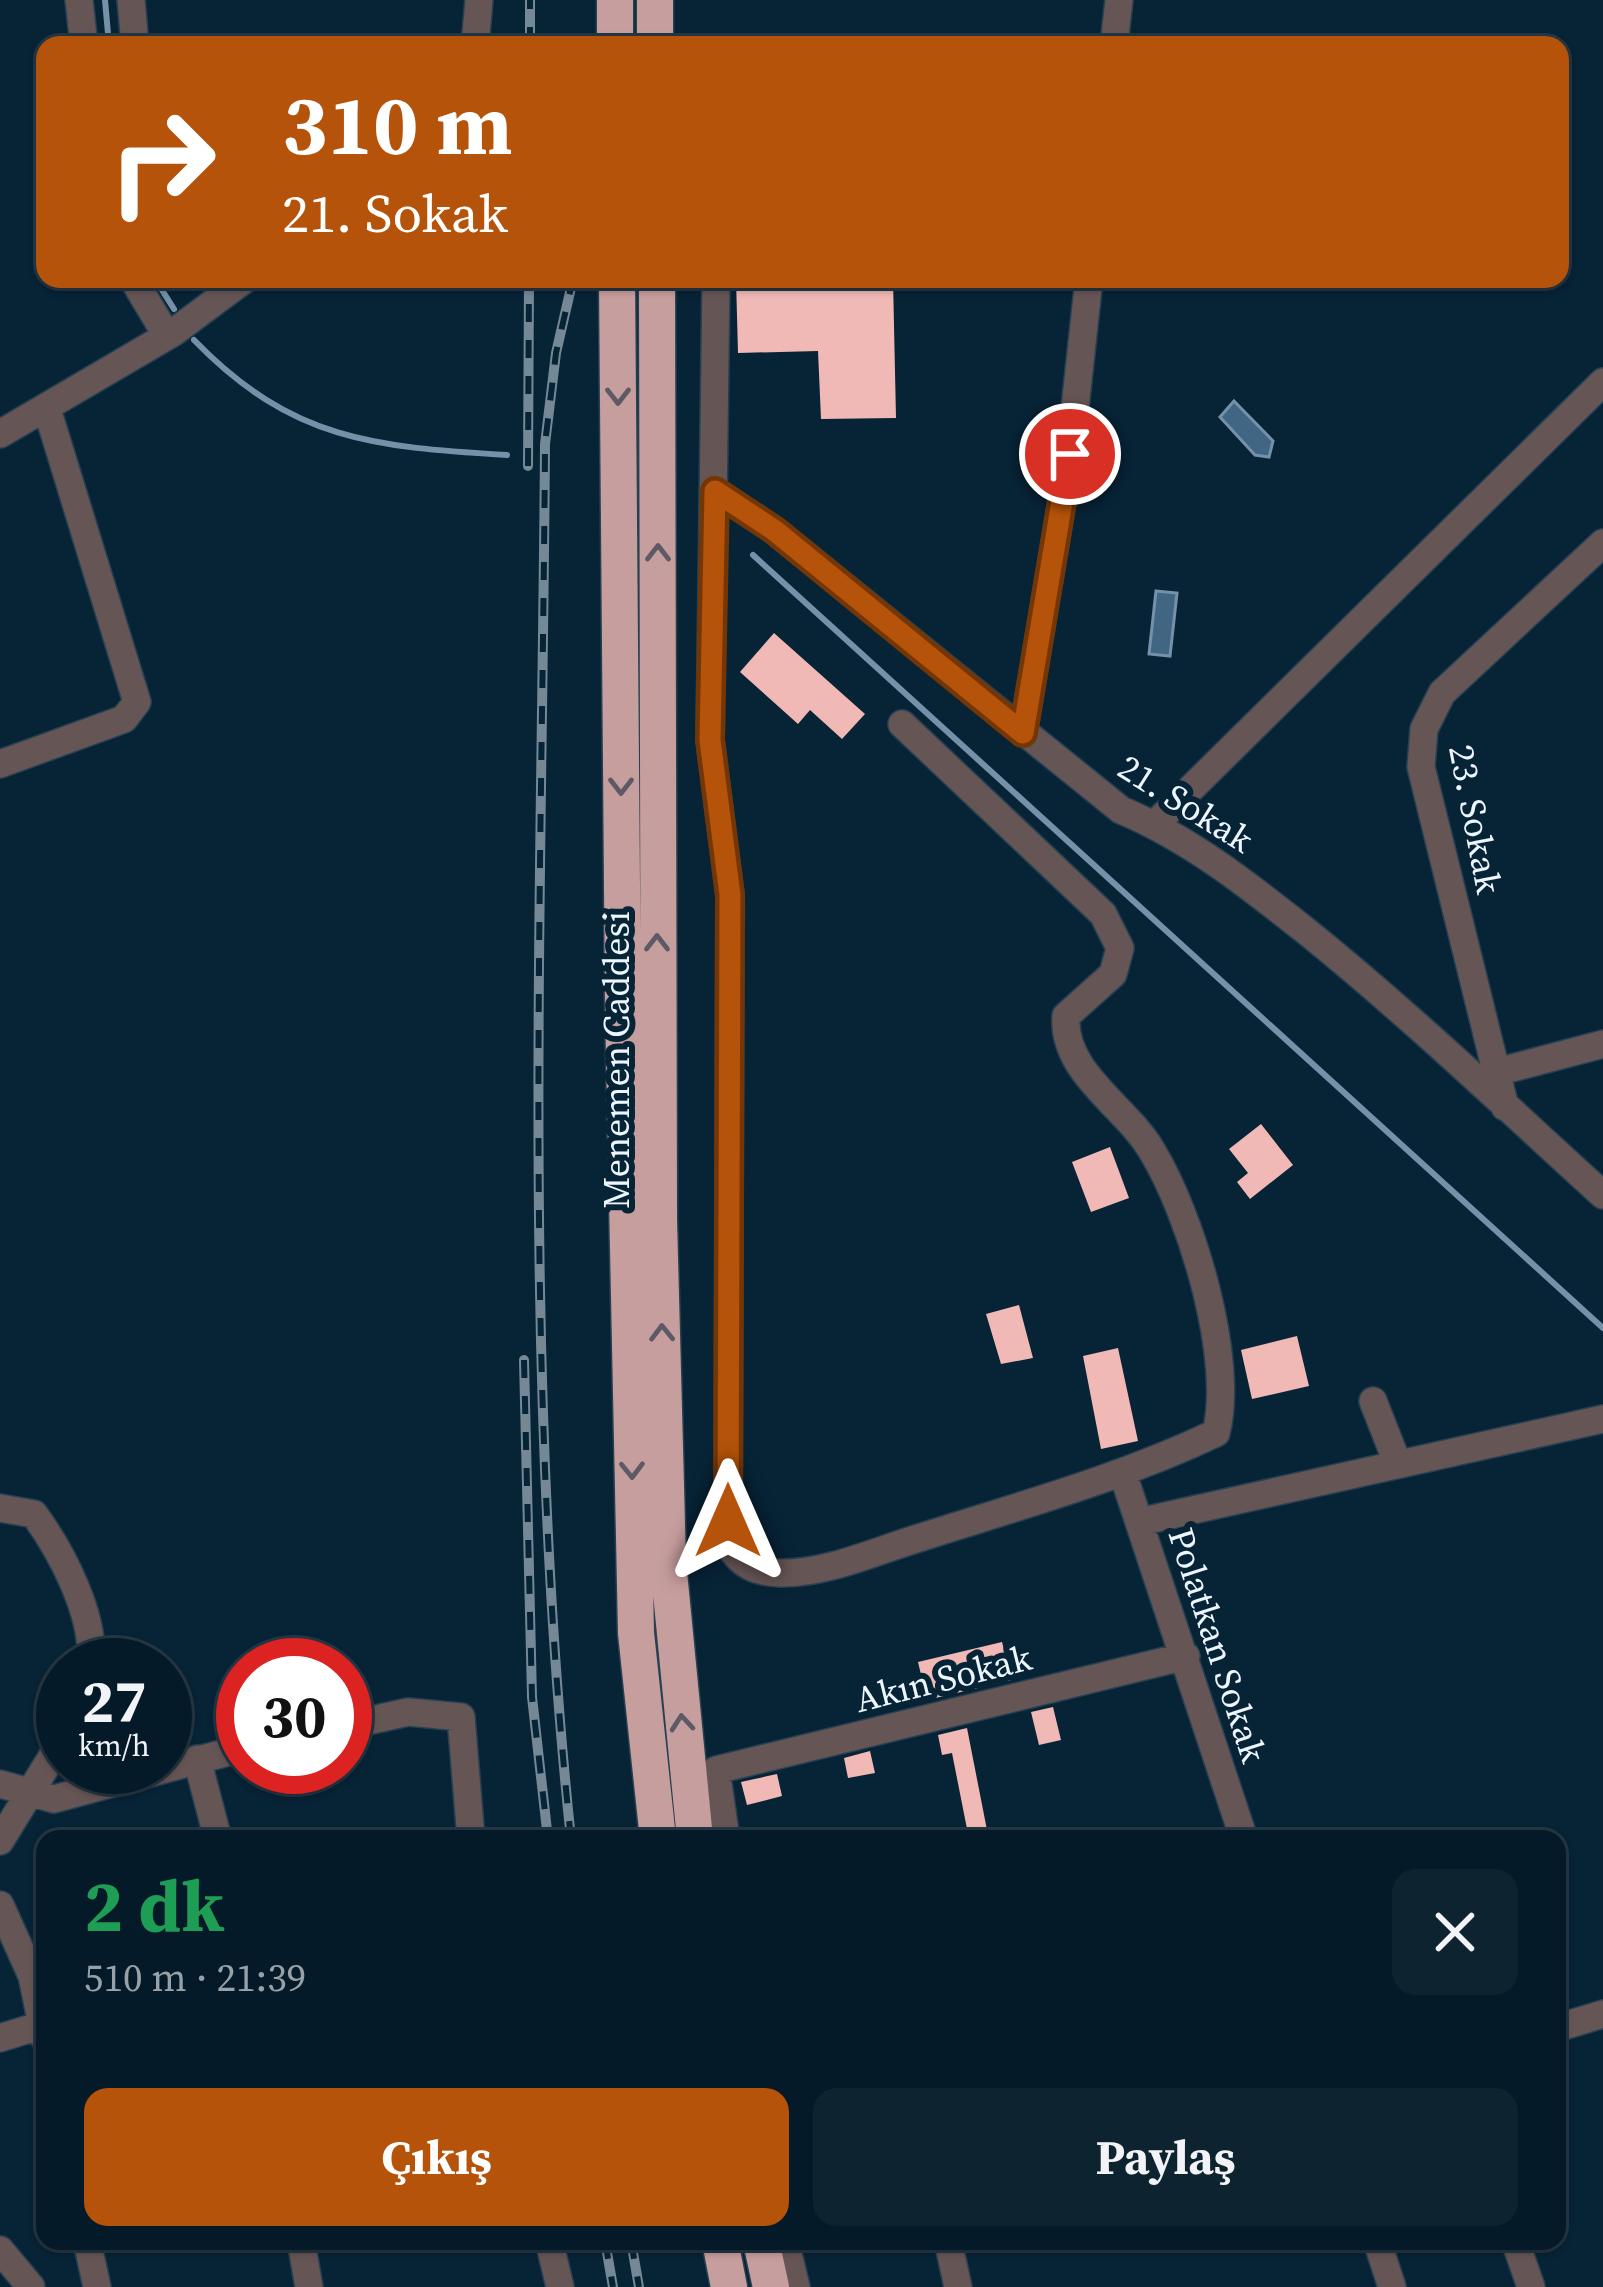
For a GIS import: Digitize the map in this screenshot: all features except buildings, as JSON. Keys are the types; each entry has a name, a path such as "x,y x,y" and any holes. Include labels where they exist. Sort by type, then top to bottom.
{"highway":[{"path":"615,0 615,36"},
{"path":"655,0 656,36"},
{"name":"Menemen Caddesi","path":"617,288 623,1029 636,1633 657,1830"},
{"name":"Menemen Caddesi","path":"657,288 659,1220 668,1562 694,1830"},
{"path":"722,2250 729,2287"},
{"path":"763,2250 771,2287"}],"street":[{"path":"80,0 82,36"},
{"path":"131,0 134,36"},
{"path":"477,36 479,0"},
{"path":"1115,36 1119,0"},
{"path":"138,288 166,336"},
{"path":"203,288 213,303"},
{"path":"0,434 166,336 233,288"},
{"path":"716,288 710,740 730,895 728,1544 738,1561 785,1573 842,1562 1123,1474 1216,1433 1221,1413 1219,1367 1186,1220 1151,1148 1074,1058 1064,1035 1066,1016 1113,974 1120,947 1103,914 902,724"},
{"path":"1023,733 1070,454 1088,288"},
{"path":"1154,824 1603,382"},
{"path":"0,764 124,719 137,702 46,410"},
{"name":"21. Sokak","path":"715,491 774,530 1121,810 1154,824 1234,874 1362,977 1603,1195"},
{"name":"23. Sokak","path":"1505,1107 1421,767 1424,729 1442,693 1603,543"},
{"path":"1497,1072 1603,1044"},
{"path":"1373,1401 1397,1462"},
{"path":"1139,1522 1603,1419"},
{"name":"Polatkan Sokak","path":"1123,1474 1241,1830"},
{"path":"0,1508 34,1514 56,1544 90,1638"},
{"name":"Akın Sokak","path":"725,1830 716,1770 1186,1656"},
{"path":"372,1720 408,1712 461,1717 470,1830"},
{"path":"0,1784 54,1799 216,1754"},
{"path":"196,1759 216,1830"},
{"path":"0,1841 36,1788"},
{"path":"0,1905 36,1994"},
{"path":"1566,2027 1601,2022"},
{"path":"0,2038 36,2031"},
{"path":"0,2250 31,2287"},
{"path":"89,2250 97,2287"},
{"path":"303,2250 309,2287"},
{"path":"551,2250 560,2287"},
{"path":"787,2250 796,2287"},
{"path":"950,2250 958,2287"},
{"path":"1380,2250 1392,2287"},
{"path":"1518,2250 1531,2287"}],"water":[{"path":"1234,401 1273,441 1269,457 1255,455 1220,417"},
{"path":"1156,591 1177,593 1170,656 1149,654"}],"waterway":[{"path":"105,0 108,36"},
{"path":"161,288 174,309"},
{"path":"194,340 230,374 301,419 376,442 507,455"},
{"path":"753,555 1603,1328"}],"railway":[{"path":"530,0 530,36"},
{"path":"528,466 529,288"},
{"path":"570,1830 546,1491 540,1316 539,967 545,444 556,353 571,288"},
{"path":"524,1360 532,1697 547,1830"},
{"path":"607,2250 613,2287"},
{"path":"633,2250 639,2287"}],"route":[{"path":"728,1521 730,895 710,740 715,491 774,530 1023,733 1070,454"}]}
